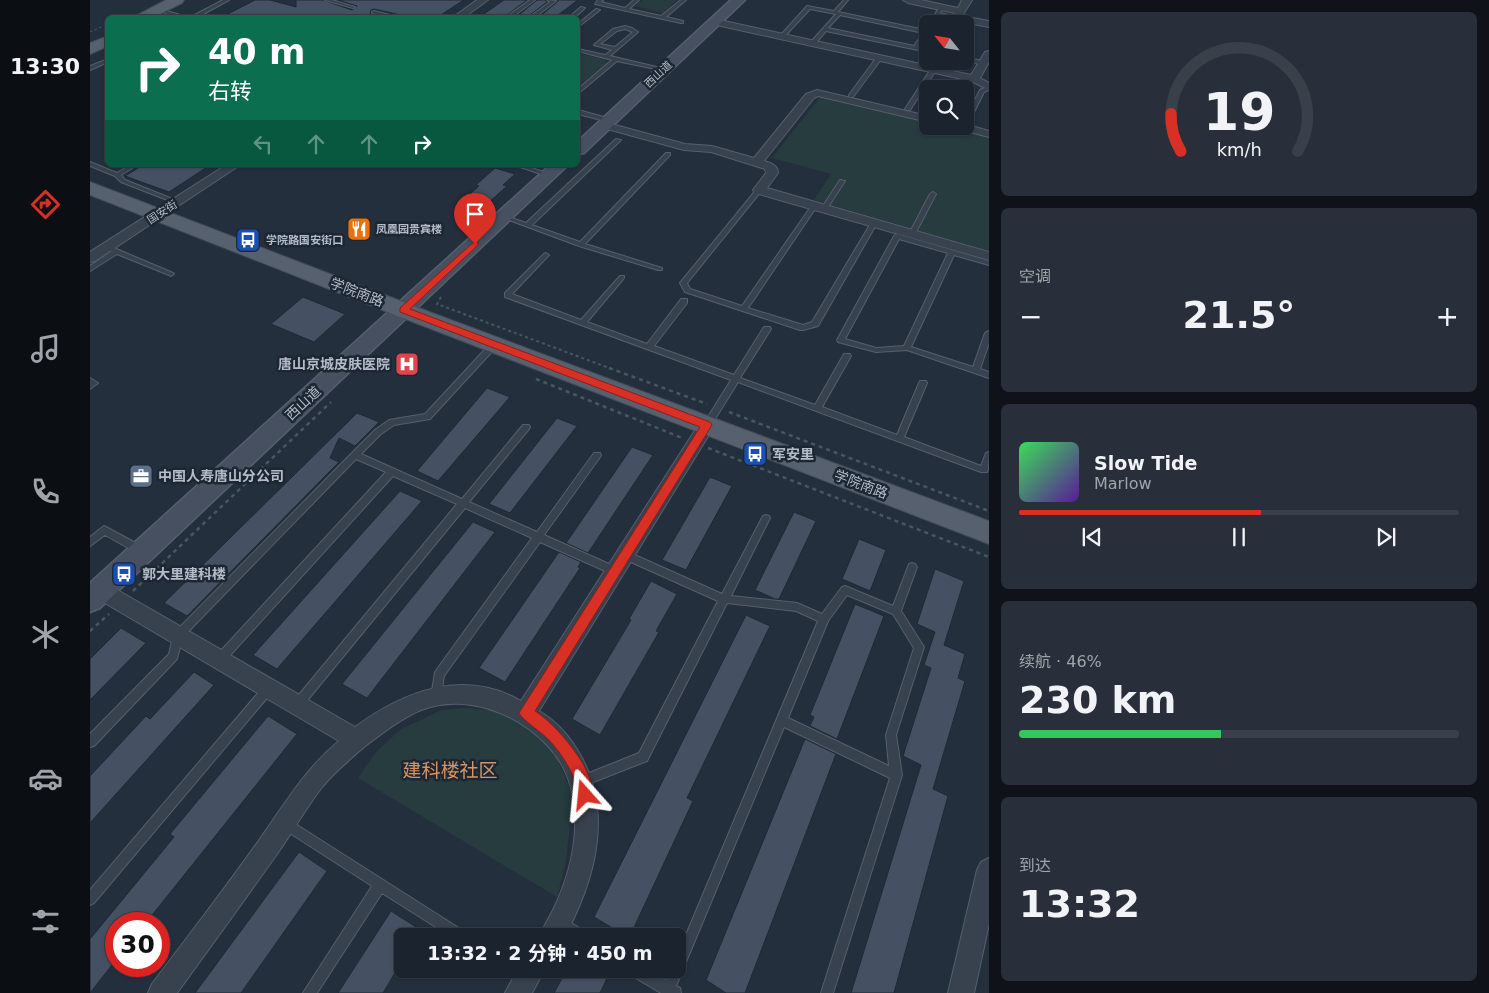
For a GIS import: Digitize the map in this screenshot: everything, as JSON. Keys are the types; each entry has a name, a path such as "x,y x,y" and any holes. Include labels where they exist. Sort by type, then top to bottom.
{"main road":[{"path":"145,15 177,0"},
{"path":"163,15 193,0"},
{"path":"90,40 105,33"},
{"path":"90,49 105,42"},
{"name":"学院南路","path":"90,188 161,208 403,310 989,533"}],"street":[{"path":"461,15 484,0"},
{"path":"468,15 490,0"},
{"name":"西山道","path":"580,147 739,0"},
{"path":"908,0 989,24"},
{"path":"958,14 967,0"},
{"path":"715,22 919,67"},
{"path":"974,79 987,59"},
{"path":"933,70 974,79 989,87"},
{"path":"758,162 810,96 817,92 919,117"},
{"path":"606,122 684,147 704,148 770,166 772,173 758,190 989,256"},
{"path":"974,128 989,134"},
{"name":"国安街","path":"90,258 112,249 161,208 223,167"},
{"name":"国安街","path":"90,252 231,167"},
{"name":"西山道","path":"95,595 554,170"},
{"path":"526,713 707,425"},
{"path":"95,595 120,603 357,740"},
{"path":"161,993 286,824 307,788 332,760 357,740 394,715 417,702 436,698 473,696 497,701 526,713 540,722 556,738 572,760 583,781 588,808 585,858 556,928"},
{"path":"961,993 989,870"}],"lane":[{"path":"197,15 227,0"},
{"path":"327,0 353,6"},
{"path":"512,15 533,0"},
{"path":"534,15 554,1 549,0"},
{"path":"601,0 597,3 681,22"},
{"path":"625,10 637,0"},
{"path":"662,18 684,0"},
{"path":"812,44 846,0"},
{"path":"781,37 809,7 919,28"},
{"path":"574,15 583,8"},
{"path":"580,24 598,10"},
{"path":"937,15 940,10"},
{"path":"374,12 385,15"},
{"path":"606,57 616,50 636,32 623,27 618,28 596,45 616,50"},
{"path":"825,29 919,49"},
{"path":"914,48 919,41"},
{"path":"580,50 663,70"},
{"path":"851,96 879,58"},
{"path":"974,59 987,59"},
{"path":"580,89 615,60"},
{"path":"90,68 105,61"},
{"path":"908,109 933,70"},
{"path":"974,104 982,91 989,87"},
{"path":"580,113 606,122"},
{"path":"528,225 618,140"},
{"path":"581,245 668,154"},
{"path":"90,164 117,175 161,208"},
{"path":"117,175 131,167"},
{"path":"532,167 554,170"},
{"path":"744,308 819,207 842,181"},
{"path":"758,190 683,282 687,290 803,328 815,324 874,223"},
{"path":"912,234 933,194"},
{"path":"504,217 581,245 660,269"},
{"path":"989,263 897,236 840,340 876,350 907,348 989,375"},
{"path":"90,268 112,249 171,274"},
{"path":"907,348 952,252"},
{"path":"546,255 507,295 984,470 989,455"},
{"path":"582,323 622,277"},
{"path":"649,347 684,301"},
{"path":"707,425 767,329"},
{"path":"975,371 989,333"},
{"path":"90,742 173,656 178,636 378,432 392,422 428,417 494,345"},
{"path":"818,409 847,356"},
{"path":"90,381 94,383 90,386"},
{"path":"899,439 923,383"},
{"path":"296,705 526,427"},
{"path":"355,455 538,537 724,599 797,607 824,619"},
{"path":"436,698 439,675 597,455"},
{"path":"219,660 392,471"},
{"path":"583,781 643,756 766,518"},
{"path":"90,542 104,530 142,551"},
{"path":"896,611 912,567"},
{"path":"686,947 824,619 845,590 896,611 919,647 891,734 896,774 827,993"},
{"path":"90,899 268,688"},
{"path":"781,720 896,774"},
{"path":"286,824 448,928"},
{"path":"309,993 380,885"},
{"path":"648,978 670,992 674,978"}],"path":[{"path":"90,32 105,25"},
{"path":"90,631 332,401"}],"green space":[{"path":"643,0 677,0 662,13 635,6"},
{"path":"580,54 605,60 607,63 580,85"},
{"path":"821,96 919,119 919,135 974,135 974,132 989,136 989,251 814,200 831,174 772,158"},
{"path":"465,708 498,711 527,723 554,751 573,796 566,861 557,897 358,778 376,752 400,730 441,710"}],"building":[{"path":"255,0 270,0 296,7 296,0 323,0 352,10 357,6 338,0 464,0 441,15 401,15 374,9 371,10 370,14 373,15 226,15"},
{"path":"504,0 527,0 507,15 482,15"},
{"path":"537,0 545,0 547,2 530,15 519,15"},
{"path":"558,0 578,0 558,15 542,15"},
{"path":"140,167 207,167 169,192 125,176"},
{"path":"495,168 515,174 503,185 507,186 476,214 460,210 464,207 457,205 479,186 476,185"},
{"path":"303,297 345,314 314,342 271,324"},
{"path":"487,388 510,397 438,481 417,471"},
{"path":"357,413 379,422 355,446 339,438 330,458 339,462 187,616 164,603"},
{"path":"557,418 577,426 510,513 489,504"},
{"path":"632,447 653,455 588,553 566,543"},
{"path":"710,477 732,486 686,570 662,560"},
{"path":"400,491 422,501 277,669 253,655"},
{"path":"794,512 816,521 779,599 775,599 755,590"},
{"path":"473,522 495,532 367,698 342,684"},
{"path":"859,539 886,550 870,591 842,579"},
{"path":"559,552 581,562 578,567 580,568 505,682 479,668"},
{"path":"935,569 964,581 944,645 965,654 958,678 965,681 933,789 948,796 894,993 851,993 921,765 903,756 931,668 924,665 935,632 917,624"},
{"path":"651,581 677,594 656,631 659,632 600,735 572,719 631,620 629,619"},
{"path":"855,604 884,616 837,739 810,726 814,717 810,715"},
{"path":"746,615 770,626 687,798 693,801 634,928 613,928 594,917"},
{"path":"121,628 146,643 90,700 90,659"},
{"path":"194,672 214,685 90,823 90,776 146,716 150,719"},
{"path":"268,716 297,734 155,912 112,912 174,837 170,834"},
{"path":"805,739 836,754 745,993 726,993 706,980"},
{"path":"299,852 327,871 241,993 195,993"},
{"path":"391,911 418,928 394,928 394,974 383,993 338,993"},
{"path":"105,921 105,974 90,993 90,939"},
{"path":"562,978 607,978 600,993 554,993"}],"place":[{"name":"凤凰园贵宾楼","path":"359,229"},
{"name":"学院路国安街口","path":"248,240"},
{"name":"唐山京城皮肤医院","path":"407,364"},
{"name":"军安里","path":"755,454"},
{"name":"中国人寿唐山分公司","path":"141,476"},
{"name":"郭大里建科楼","path":"124,574"}],"district":[{"name":"建科楼社区","path":"450,770"}],"route":[{"path":"475,244 403,310 707,425 526,713 540,722 556,738 572,760 583,781 585,795"}]}
